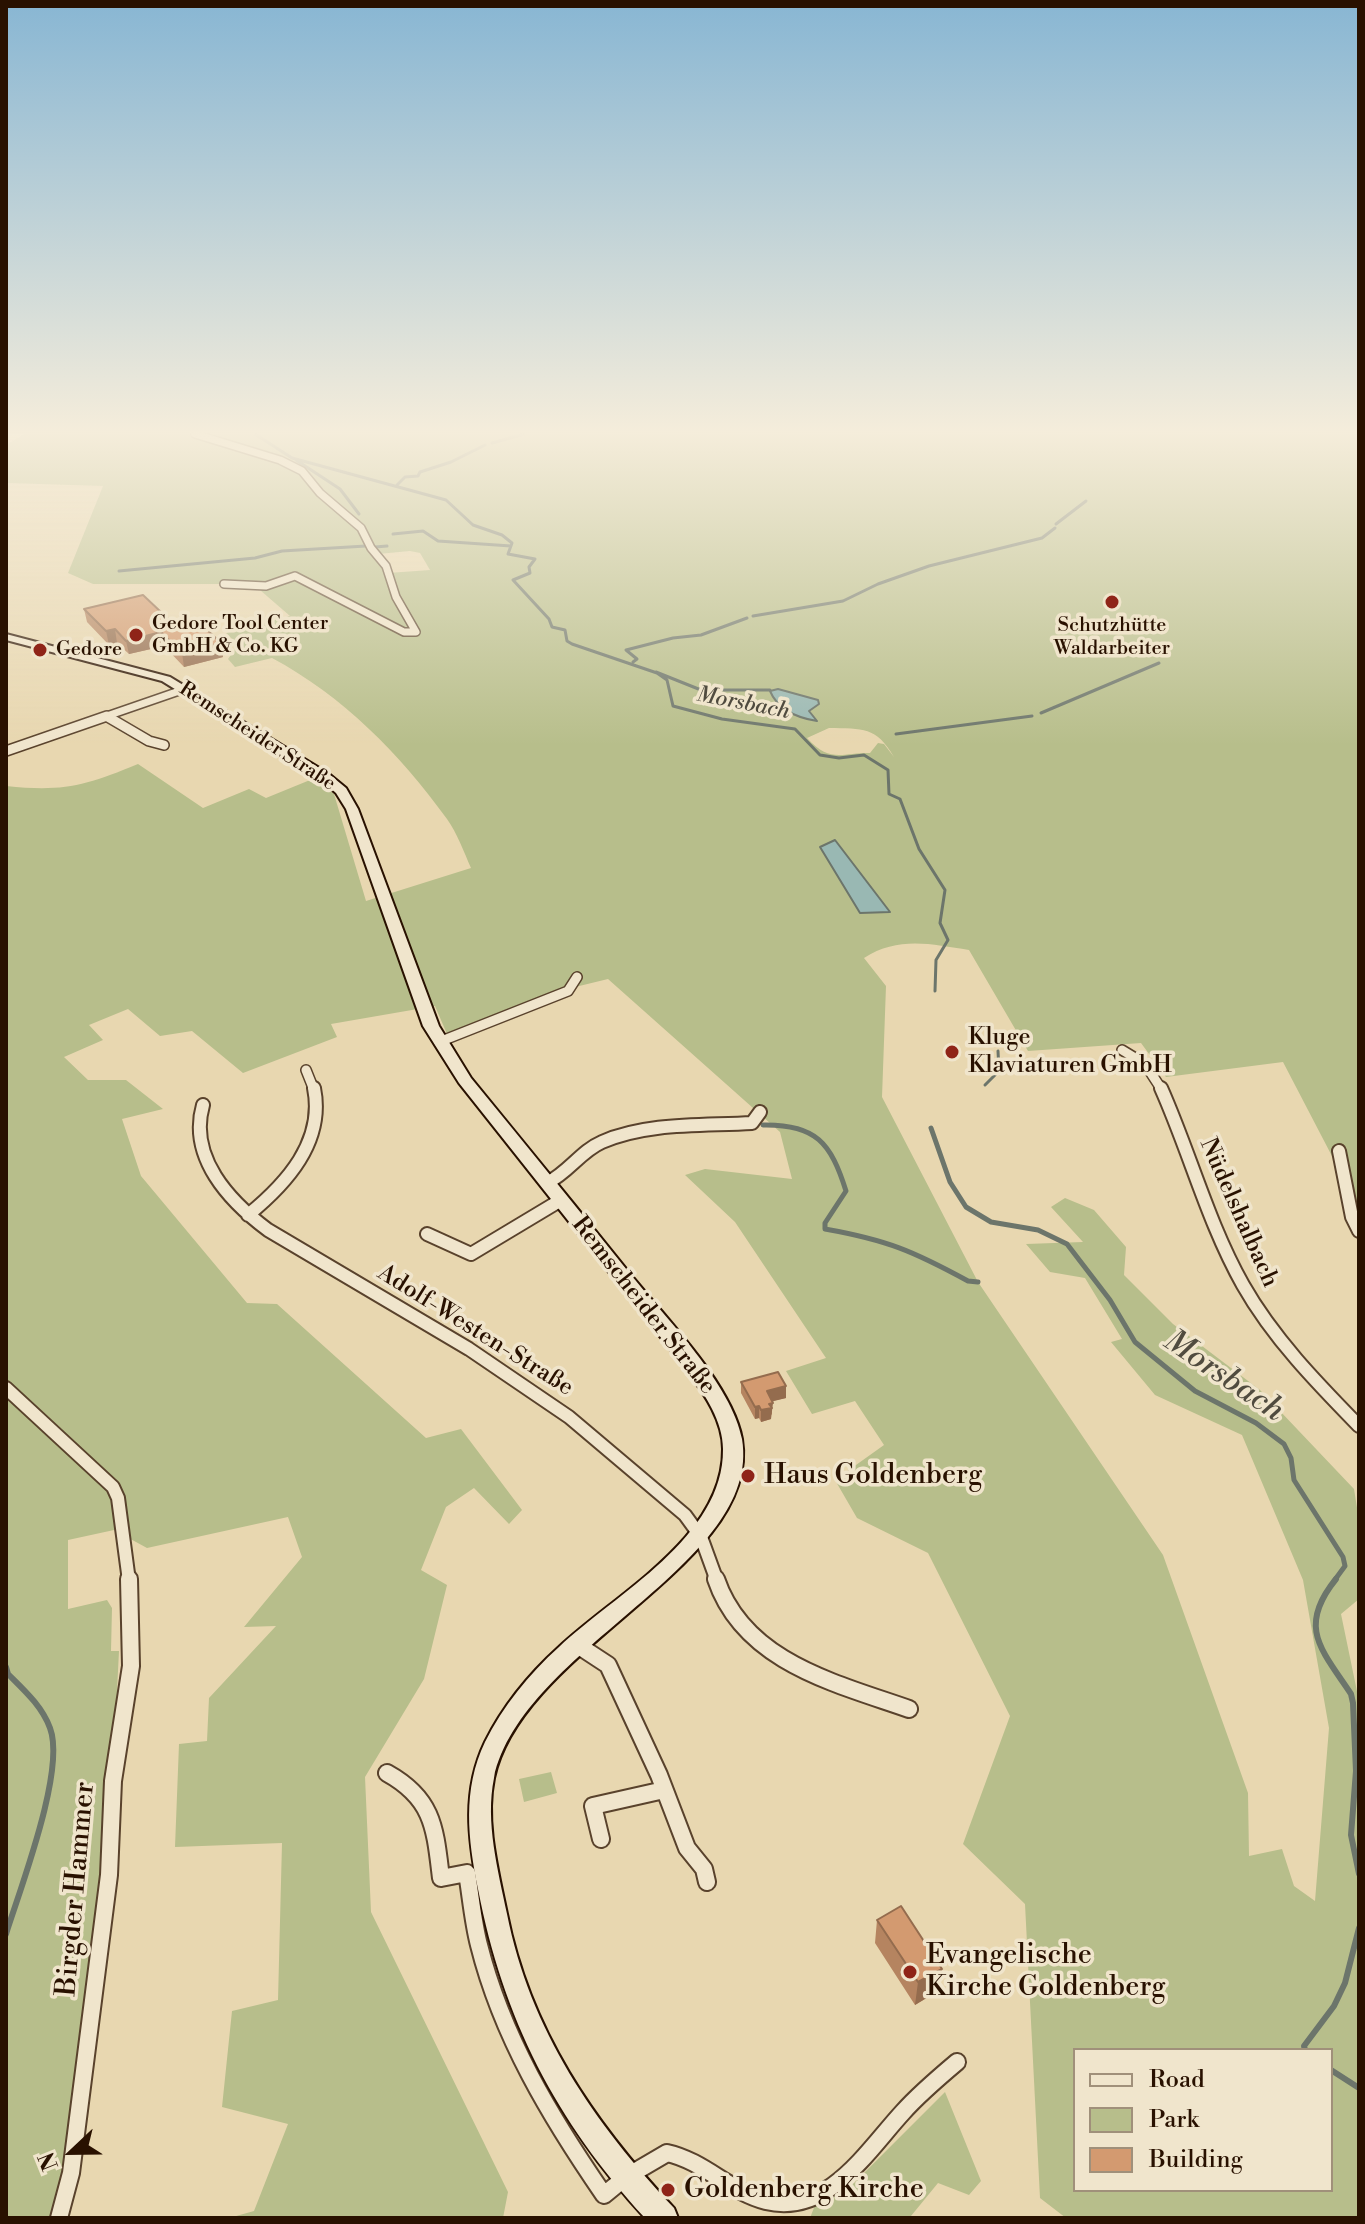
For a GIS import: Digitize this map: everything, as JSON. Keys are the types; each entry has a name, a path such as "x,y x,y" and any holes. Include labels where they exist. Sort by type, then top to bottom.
{"main road":[{"name":"Remscheider Straße","path":"6,637 156,675 185,689 325,777 348,800 439,1042 465,1080 696,1368 724,1413 733,1449 731,1476 723,1500 700,1534 683,1552 576,1644 544,1676 493,1750 482,1781 481,1827 494,1916 513,1986 557,2085 592,2136 664,2218"}],"street":[{"path":"224,584 266,586 295,576 404,632 416,632 396,597 386,566 366,538"},
{"path":"6,751 185,689"},
{"path":"108,717 149,741 164,745"},
{"path":"439,1042 568,991 577,977"},
{"name":"Nüdelshalbach","path":"1122,1050 1135,1054 1160,1083 1234,1267 1254,1303 1291,1352 1359,1426"},
{"path":"248,1215 280,1186 309,1146 317,1114 315,1086 306,1070"},
{"name":"Adolf-Westen-Straße","path":"203,1105 198,1115 206,1158 220,1184 248,1215 537,1392 679,1510 695,1524 700,1534"},
{"path":"547,1183 563,1177 600,1143 673,1128 752,1123 760,1112"},
{"path":"1339,1151 1352,1217 1359,1231"},
{"path":"427,1234 471,1254 561,1200"},
{"name":"Birgder Hammer","path":"6,1388 113,1487 122,1516 129,1563 131,1666 113,1781 109,1875 71,2173 59,2218"},
{"path":"700,1534 726,1602 753,1640 812,1672 909,1709"},
{"path":"576,1644 608,1665 640,1728 687,1848 704,1869 707,1882"},
{"path":"387,1773 413,1790 434,1821 441,1878 467,1873 478,1944 526,2070 549,2114 604,2195 661,2154 671,2153 765,2200 793,2203 807,2200 827,2191 846,2175 923,2091 957,2062"},
{"path":"601,1839 593,1806 664,1790"}],"green space":[{"path":"82,538 1359,538 1359,1208 1283,1062 1166,1077 1141,1043 1028,1051 969,950 902,944 864,958 886,986 882,1097 978,1282 1163,1555 1248,1793 1249,1856 1282,1849 1294,1886 1315,1901 1329,1728 1303,1580 1242,1435 1155,1395 1111,1342 1122,1339 1085,1278 1050,1272 1026,1244 1083,1242 1051,1207 1065,1198 1094,1210 1126,1247 1124,1275 1173,1324 1260,1390 1354,1489 1359,1520 1359,1599 1341,1614 1359,1701 1359,2218 1066,2218 1040,2198 1025,1904 963,1844 1010,1716 928,1553 857,1518 835,1480 884,1445 855,1401 812,1414 786,1371 826,1358 735,1222 685,1175 705,1169 792,1179 780,1132 608,979 571,988 447,1034 435,1006 331,1024 337,1037 243,1073 192,1031 160,1036 128,1009 89,1025 103,1040 64,1057 88,1080 126,1080 163,1109 122,1119 141,1176 247,1303 277,1304 426,1438 461,1429 522,1510 509,1524 474,1488 446,1507 421,1570 447,1585 424,1679 365,1777 371,1912 508,2192 503,2218 229,2218 254,2211 288,2124 222,2107 232,2011 278,2000 282,1843 175,1847 179,1744 207,1741 209,1698 276,1626 244,1627 302,1557 288,1517 147,1548 114,1530 68,1540 68,1609 107,1600 112,1608 111,1651 119,1651 109,1852 62,2218 6,2218 6,786 74,786 138,764 203,808 249,789 266,798 315,778 334,794 366,901 471,868 451,824 429,795 390,750 346,709 323,690 272,658 235,667 228,659 238,645 226,633 290,616 253,584 93,584 68,573","holes":["420,553 430,570 388,573 378,554","829,728 868,731 881,740 894,757 884,744 878,743 870,753 829,754 807,738"]},
{"path":"551,1772 557,1793 524,1802 519,1779"},
{"path":"945,2092 981,2181 969,2195 938,2183 911,2216 913,2218 810,2218 817,2200 854,2183"}],"water":[{"path":"778,689 818,700 819,704 809,711 817,721 783,708 770,691"},
{"path":"835,840 890,912 860,913 820,847"}],"building":[{"path":"143,595 181,631 203,626 221,643 182,653 161,632 126,641 115,629 106,631 84,609"},
{"path":"778,1372 786,1386 767,1391 772,1408 761,1410 759,1406 755,1407 741,1382"},
{"path":"901,1906 942,1969 918,1982 877,1920"}],"waterway":[{"path":"433,538 438,541 511,546"},
{"name":"Morsbach","path":"505,538 512,543 511,546"},
{"path":"753,616 843,601 878,584 929,566 1042,538"},
{"path":"119,571 255,558 282,551 366,546"},
{"path":"375,547 387,546"},
{"name":"Morsbach","path":"511,546 508,554 535,559 529,567 530,573 513,580 549,619 552,627 565,630 567,641 572,644 657,673 667,680 673,706 722,719 795,729 820,755 839,758 864,755 888,770 889,794 900,799 919,849 945,890 940,923 948,940 936,960 935,991"},
{"path":"633,662 637,659 626,650 673,638 701,635 747,618"},
{"path":"1041,713 1159,663"},
{"path":"656,672 701,690 770,690"},
{"path":"896,734 1032,716"},
{"name":"Morsbach","path":"985,1085 999,1071 998,1051"},
{"path":"763,1125 796,1128 809,1133 819,1140 834,1160 846,1191 825,1223 825,1229 899,1248 968,1281 978,1282"},
{"name":"Morsbach","path":"931,1128 950,1182 966,1207 991,1222 1038,1230 1067,1244 1110,1300 1135,1342 1195,1391 1256,1423 1284,1444 1291,1458 1294,1480 1343,1557 1345,1566 1334,1581"},
{"name":"Morsbach","path":"1336,1579 1324,1596 1316,1625 1323,1650 1351,1694 1353,1703 1356,1771 1351,1835 1359,1874"},
{"path":"6,1667 8,1674 42,1713 50,1728 53,1747 47,1800 6,1934"},
{"name":"Morsbach","path":"1304,2048 1334,2006 1345,1983 1359,1928"},
{"name":"Morsbach","path":"1333,2071 1359,2088"}],"place":[{"name":"Schutzhütte Waldarbeiter","path":"1112,602"},
{"name":"Gedore Tool Center GmbH & Co. KG","path":"136,635"},
{"name":"Gedore","path":"40,650"},
{"name":"Kluge Klaviaturen GmbH","path":"952,1052"},
{"name":"Haus Goldenberg","path":"748,1476"},
{"name":"Evangelische Kirche Goldenberg","path":"910,1972"},
{"name":"Goldenberg Kirche","path":"668,2190"}]}
